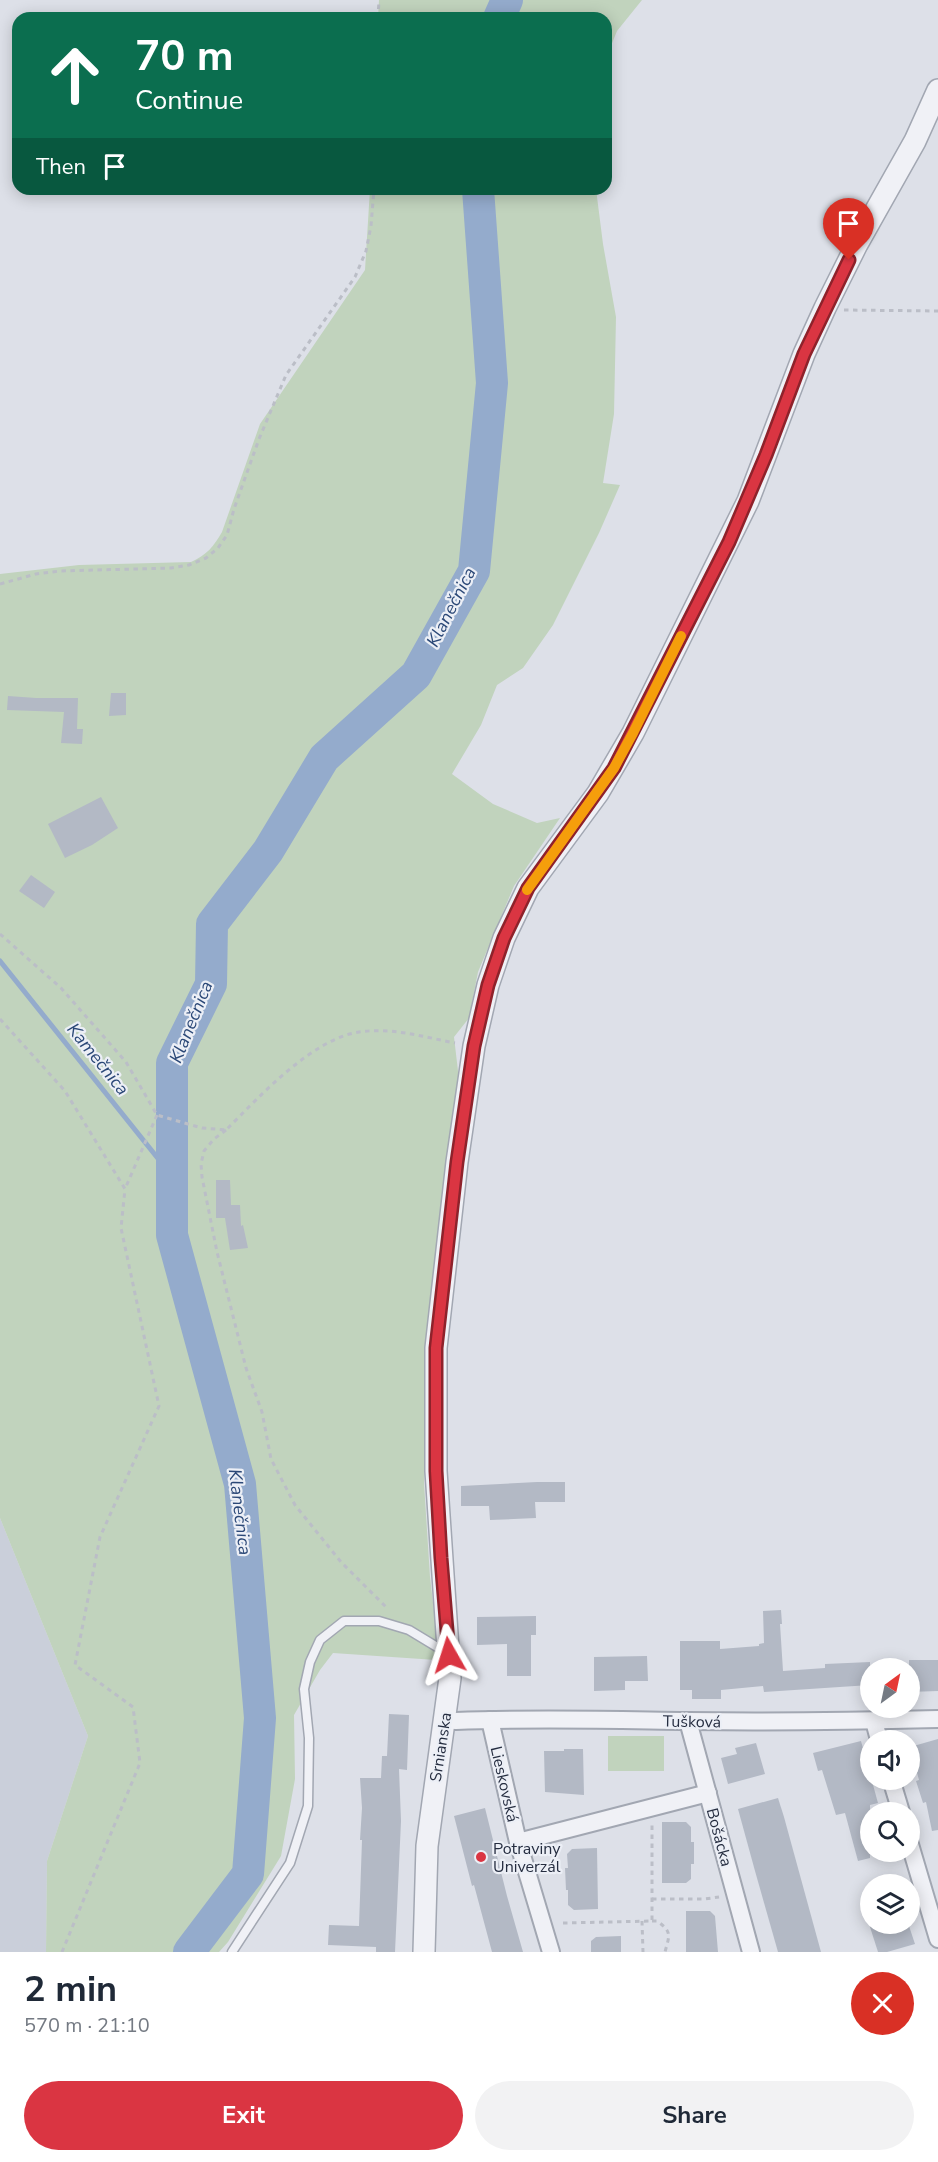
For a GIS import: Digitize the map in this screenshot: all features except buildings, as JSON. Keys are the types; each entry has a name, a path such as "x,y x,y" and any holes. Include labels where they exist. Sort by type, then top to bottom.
{"street":[{"name":"Srnianska","path":"424,1952 427,1846 450,1678 436,1471 436,1348 457,1162 474,1046 495,961 513,917 543,866 598,793 633,733 748,501 797,371 825,308 857,244 915,141 938,90"},
{"name":"Tušková","path":"445,1720 574,1718 688,1721 874,1721 938,1719"},
{"name":"Lieskovská","path":"490,1720 518,1842 551,1952"},
{"name":"Bošácka","path":"688,1721 751,1952"},
{"path":"874,1721 876,1730"},
{"path":"518,1842 708,1793"},
{"path":"915,1862 938,1939"}],"lane":[{"path":"232,1952 290,1863 308,1806 309,1738 304,1689 310,1662 320,1640 344,1621 379,1621 408,1630 449,1655"}],"path":[{"path":"0,584 36,574 60,571 171,568 189,565 206,558 218,548 227,535 252,459 286,375 355,277 366,251 374,195"},
{"path":"825,308 855,311 938,310"},
{"path":"0,934 61,988 126,1062 157,1115 202,1128 226,1130"},
{"path":"0,1019 65,1091 125,1189"},
{"path":"408,1630 341,1562 295,1505 271,1459 262,1412 246,1368 217,1252 201,1164 204,1151 214,1139 226,1130 266,1089 338,1036 361,1032 395,1032 474,1046"},
{"path":"62,1952 140,1763 133,1707 75,1665 100,1537 159,1406 121,1228 125,1189 157,1115"},
{"path":"652,1817 652,1921"},
{"path":"652,1899 705,1899 722,1896"},
{"path":"642,1921 642,1952"},
{"path":"563,1923 657,1921 668,1931 669,1939 665,1952"}],"shaded area":[{"path":"0,1518 88,1736 47,1861 46,1952 0,1952"}],"green space":[{"path":"379,0 642,0 617,31 612,43 612,12 378,12"},
{"path":"370,195 597,195 616,317 614,414 603,483 620,485 553,625 523,668 497,685 481,725 452,774 493,804 537,823 560,818 514,886 478,972 469,1018 454,1037 460,1088 437,1238 424,1483 436,1628 436,1660 333,1653 320,1670 294,1715 295,1779 281,1856 228,1942 219,1952 46,1952 47,1861 88,1736 0,1518 0,574 79,565 191,562 210,550 222,532 260,424 365,270"},
{"path":"608,1736 664,1736 664,1771 608,1771"}],"waterway":[{"name":"Klanečnica","path":"502,12 507,0"},
{"name":"Klanečnica","path":"189,1952 248,1874 260,1718 240,1484 172,1235 172,1063 211,984 212,924 268,851 324,758 416,675 474,571 492,383 478,195"},
{"name":"Kamečnica","path":"0,961 172,1176"}],"slow traffic":[{"path":"527,890 614,768 681,636"}],"place":[{"name":"Potraviny Univerzál","path":"481,1857"}],"route":[{"path":"449,1655 436,1471 436,1348 457,1162 474,1046 488,985 504,938 528,888 614,768 729,542 748,501 804,354 849,260"}]}
